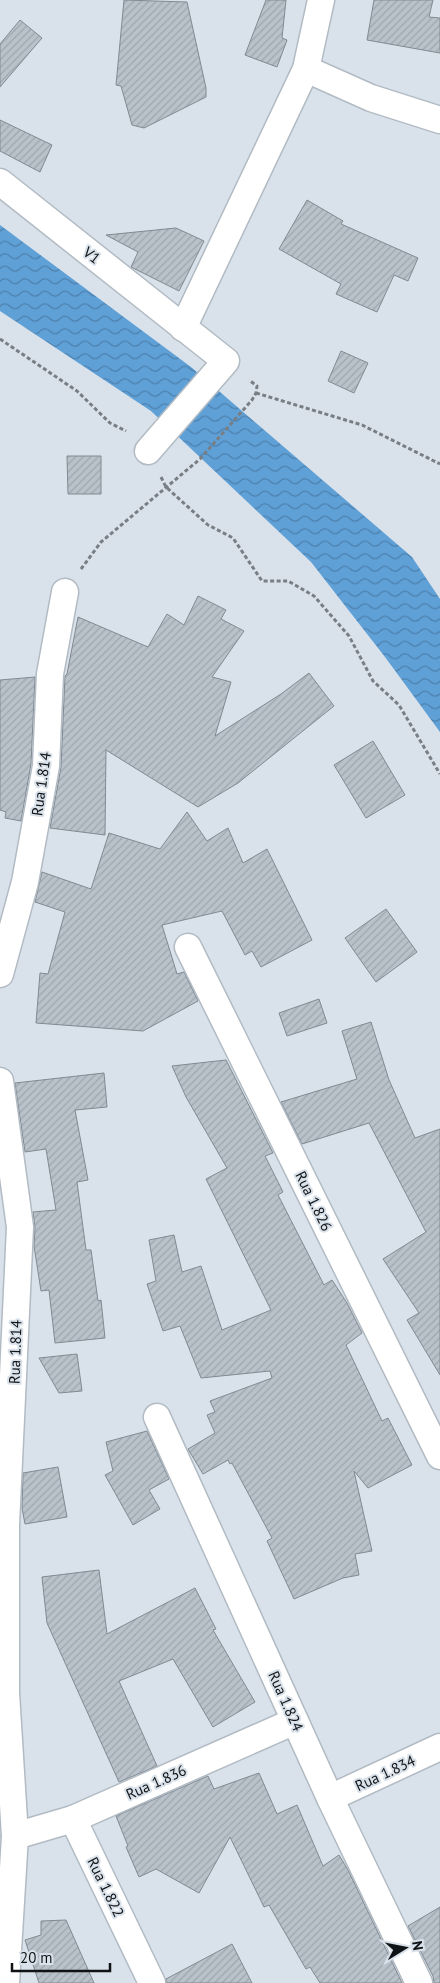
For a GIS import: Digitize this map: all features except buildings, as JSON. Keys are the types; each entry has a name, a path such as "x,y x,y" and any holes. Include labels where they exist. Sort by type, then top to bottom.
{"street":[{"path":"183,328 306,69 321,0"},
{"path":"306,69 371,98 440,120"},
{"name":"V1","path":"0,182 226,361 154,444"},
{"name":"Rua 1.814","path":"0,974 25,882 46,766 50,674 65,592"},
{"name":"Rua 1.826","path":"188,947 440,1456"},
{"name":"Rua 1.814","path":"0,1081 20,1227 6,1525 6,1693 15,1836 6,1983"},
{"name":"Rua 1.824","path":"157,1416 330,1798 419,1983"},
{"name":"Rua 1.836","path":"15,1836 73,1819 295,1721"},
{"name":"Rua 1.834","path":"330,1798 440,1747"},
{"name":"Rua 1.822","path":"73,1819 152,1983"}],"path":[{"path":"0,339 77,391 110,422 154,444 166,488 208,525 233,538 262,581 288,580 314,596 349,636 373,680 399,705 440,774"},
{"path":"256,393 362,425 440,464"},
{"path":"65,592 101,542 200,459 252,400"}],"water":[{"path":"0,225 191,367 412,557 440,599 440,732 385,657 311,562 151,411 0,311"}]}
